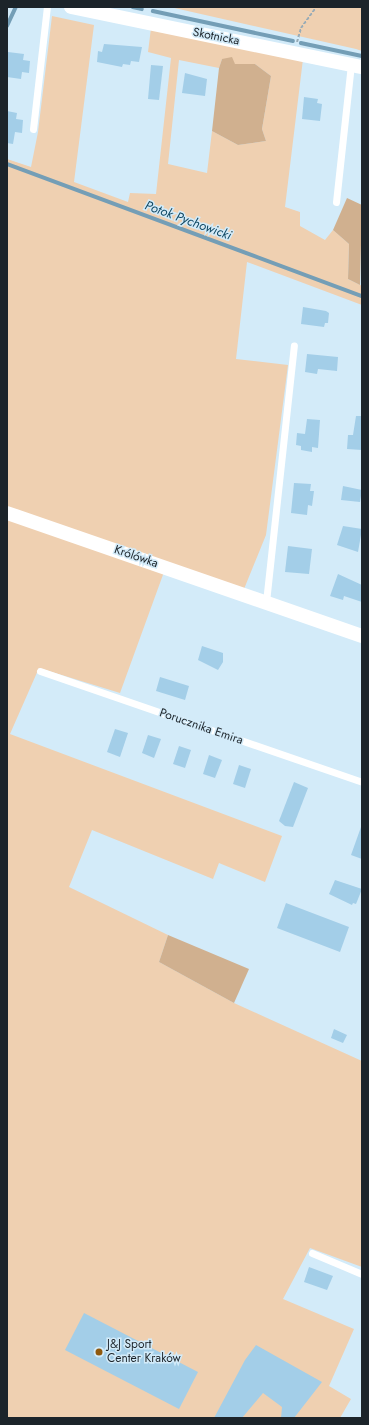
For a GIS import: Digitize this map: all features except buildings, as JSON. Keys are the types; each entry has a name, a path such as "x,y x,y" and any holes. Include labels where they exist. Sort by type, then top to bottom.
{"street":[{"name":"Skotnicka","path":"70,7 356,66"},
{"name":"Królówka","path":"7,514 362,636"}],"lane":[{"path":"33,129 47,7"},
{"path":"336,202 356,66"},
{"path":"266,602 294,346"},
{"name":"Porucznika Emira","path":"40,671 362,782"},
{"path":"312,1253 362,1274"}],"path":[{"path":"295,53 301,28 316,7"}],"shaded area":[{"path":"170,7 362,7 362,51 356,49"},
{"path":"52,16 94,25 74,182 128,202 130,193 156,194 171,58 148,52 151,28 303,59 285,207 300,212 300,226 325,240 333,230 349,244 348,279 362,286 362,305 247,262 236,359 288,365 266,535 244,589 164,572 120,693 39,668 10,734 282,836 265,882 219,863 213,879 92,830 69,887 168,935 159,962 234,1003 362,1061 362,1267 310,1248 283,1299 354,1329 329,1386 351,1399 340,1418 7,1418 7,159 31,167 38,132","holes":["222,59 235,64 255,64 271,76 262,129 266,141 238,145 212,131 207,173 168,164 179,60 219,68"]},
{"path":"232,57 235,64 255,64 271,76 262,129 266,141 238,145 212,131 219,68 222,59"},
{"path":"347,198 362,205 360,285 348,279 349,244 333,230"},
{"path":"168,935 249,969 234,1003 159,962"}],"waterway":[{"path":"7,26 16,7"},
{"path":"133,7 142,9"},
{"path":"153,11 293,41"},
{"path":"301,43 362,56"},
{"name":"Potok Pychowicki","path":"7,164 362,296"}],"place":[{"name":"J&J Sport Center Kraków","path":"99,1352"}]}
